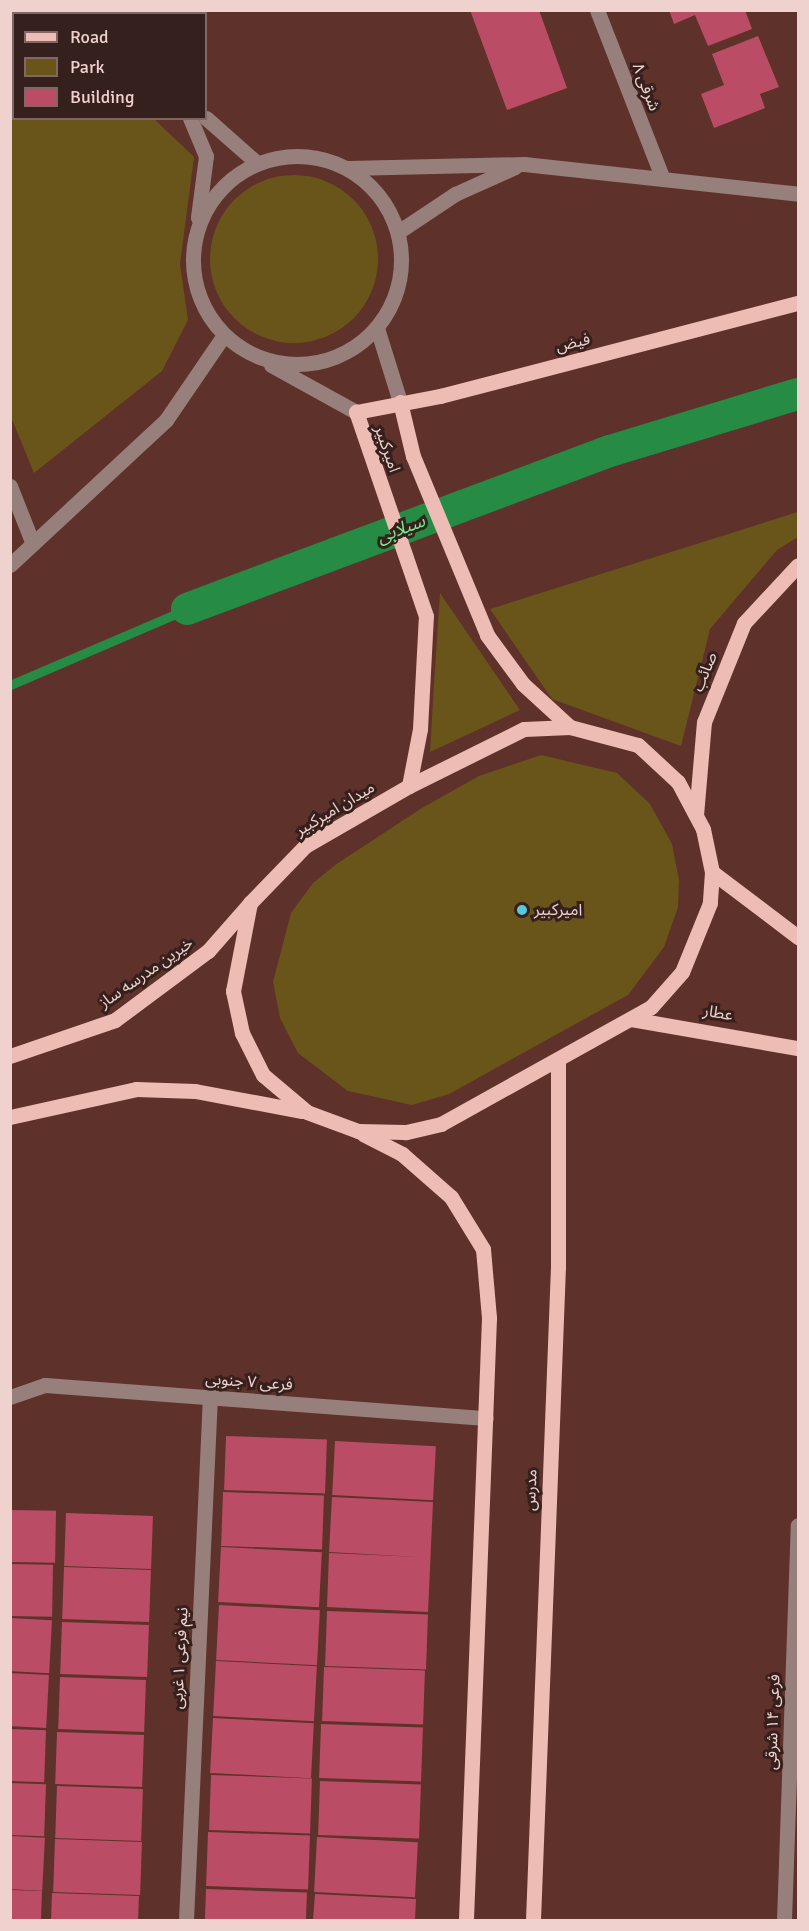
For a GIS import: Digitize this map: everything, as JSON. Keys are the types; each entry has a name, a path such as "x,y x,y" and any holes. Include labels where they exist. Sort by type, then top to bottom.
{"main road":[{"name":"فیض","path":"356,411 798,303"},
{"name":"امیرکبیر","path":"400,402 423,482 473,605 523,684 570,728"},
{"name":"امیرکبیر","path":"356,411 426,616 420,729 408,786"},
{"name":"صائب","path":"696,815 704,722 744,623 798,565"},
{"name":"میدان امیرکبیر","path":"570,728 638,745 678,782 696,815 712,872 710,903 694,950 668,992 631,1019 441,1124 405,1132 358,1131 307,1112 263,1075 242,1033 234,991 250,903 305,846 408,786 524,729 570,728"},
{"path":"712,872 798,937"},
{"name":"خیرین مدرسه ساز","path":"10,1056 115,1020 208,951 250,903"},
{"name":"عطار","path":"631,1019 798,1048"},
{"name":"مدرس","path":"532,1920 558,1267 558,1060"},
{"path":"10,1117 136,1089 195,1091 307,1112"},
{"path":"358,1131 402,1154 451,1197 483,1249 489,1318 466,1920"}],"street":[{"name":"۸ شرقی","path":"597,10 662,177"},
{"path":"207,119 257,163"},
{"path":"191,120 206,156 194,240 194,275 204,307 224,335 253,355 285,364 319,362 351,350 377,328 394,299 402,266 398,232 382,199 348,168 319,157 287,155 257,163 228,181 206,208 194,240"},
{"path":"398,232 455,194 524,164"},
{"path":"348,168 524,164 662,177 798,194"},
{"name":"امیرکبیر","path":"377,328 400,402"},
{"path":"10,565 166,420 224,335"},
{"name":"امیرکبیر","path":"253,355 356,411"},
{"path":"10,486 33,544"},
{"name":"فرعی ۷ جنوبی","path":"10,1397 45,1385 486,1418"},
{"name":"نیم فرعی ۱ غربی","path":"186,1920 210,1396"},
{"name":"فرعی ۱۴ شرقی","path":"784,1920 798,1525"}],"green space":[{"path":"11,11 87,11 12,12 12,120 155,120 194,157 180,264 188,320 162,371 34,473 11,417"},
{"path":"294,175 326,181 341,189 353,200 364,212 372,227 378,259 372,291 364,306 353,318 341,329 326,337 294,343 262,337 247,329 235,318 224,306 216,291 210,259 216,227 224,212 235,200 247,189 262,181"},
{"path":"798,512 798,537 777,550 710,629 681,746 552,699 490,609"},
{"path":"440,593 520,710 430,752 435,668"},
{"path":"541,755 617,773 650,804 672,844 679,880 678,907 664,947 628,995 449,1094 412,1105 348,1091 298,1053 280,1018 273,982 291,913 313,883 338,863 422,808 479,776"}],"building":[{"path":"470,10 539,10 567,88 507,110"},
{"path":"669,10 745,10 752,29 708,46 695,15 674,24"},
{"path":"758,36 779,87 760,94 765,108 714,128 701,94 724,85 712,54"},
{"path":"226,1436 327,1440 325,1493 224,1490"},
{"path":"335,1441 436,1446 433,1500 332,1495"},
{"path":"223,1492 324,1496 322,1549 221,1546"},
{"path":"332,1497 433,1502 428,1612 327,1607 329,1553 419,1557 329,1552"},
{"path":"10,1510 56,1511 55,1563 10,1562"},
{"path":"66,1513 153,1516 151,1569 64,1566"},
{"path":"221,1547 322,1552 319,1607 218,1602"},
{"path":"10,1564 53,1565 52,1617 10,1616"},
{"path":"64,1567 151,1570 149,1622 62,1619"},
{"path":"219,1605 320,1610 317,1665 216,1660"},
{"path":"327,1611 428,1615 426,1669 325,1666"},
{"path":"10,1618 52,1620 49,1673 10,1671"},
{"path":"62,1622 149,1625 147,1677 60,1674"},
{"path":"216,1661 317,1666 314,1721 213,1716"},
{"path":"324,1667 425,1671 423,1724 322,1721"},
{"path":"10,1673 49,1675 46,1728 10,1726"},
{"path":"60,1677 146,1680 144,1732 58,1729"},
{"path":"213,1718 314,1723 311,1778 210,1773"},
{"path":"321,1724 423,1728 421,1782 319,1778"},
{"path":"10,1729 46,1730 44,1782 10,1781"},
{"path":"57,1732 144,1735 142,1787 55,1784"},
{"path":"211,1775 312,1779 310,1833 209,1830"},
{"path":"320,1781 421,1785 419,1838 318,1835"},
{"path":"10,1783 46,1784 44,1836 10,1835"},
{"path":"57,1786 143,1789 141,1841 55,1838"},
{"path":"208,1832 310,1836 308,1890 206,1886"},
{"path":"10,1836 45,1838 42,1891 10,1889"},
{"path":"317,1837 418,1842 415,1897 314,1892"},
{"path":"55,1839 142,1842 140,1895 53,1892"},
{"path":"206,1889 307,1893 306,1920 205,1920"},
{"path":"10,1890 42,1891 41,1920 10,1920"},
{"path":"52,1893 139,1896 138,1920 51,1920"},
{"path":"315,1894 416,1899 415,1920 313,1920"}],"waterway":[{"name":"سیلابی","path":"187,609 610,451 798,394"},
{"name":"سیلابی","path":"10,685 187,609"}],"place":[{"name":"امیرکبیر","path":"522,910"}]}
